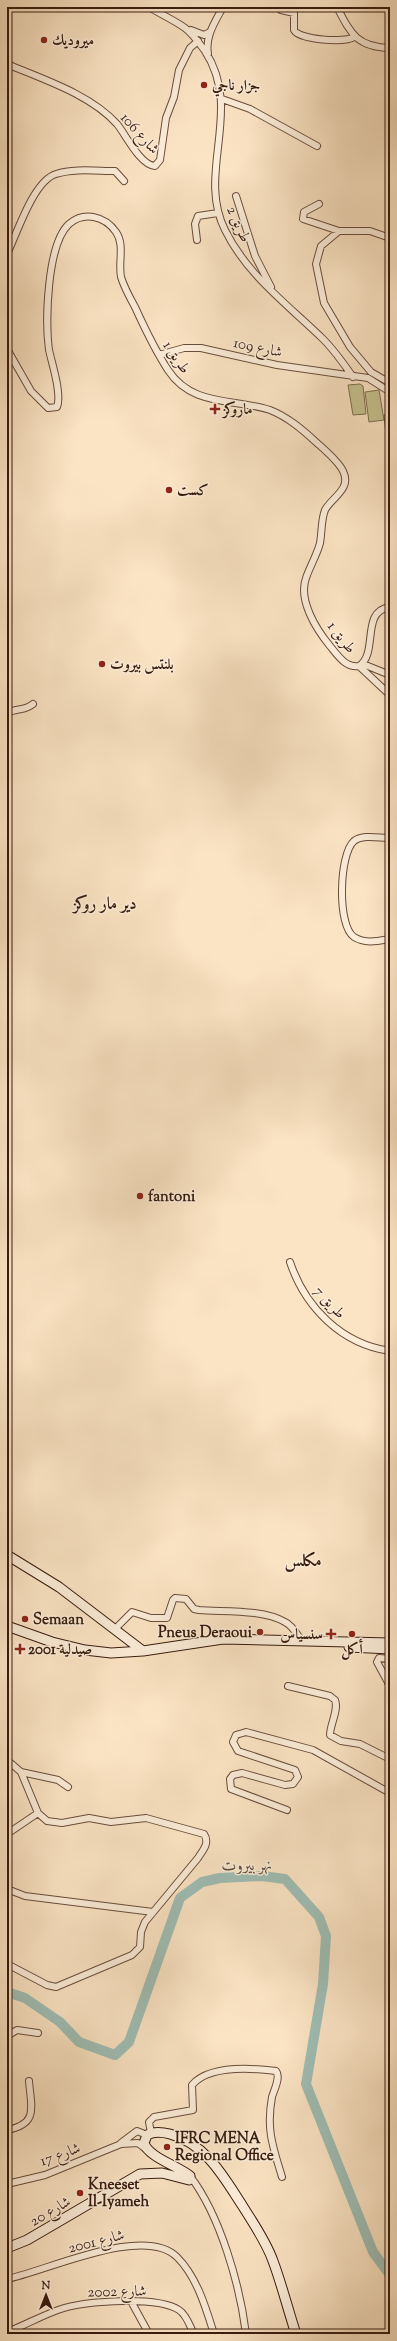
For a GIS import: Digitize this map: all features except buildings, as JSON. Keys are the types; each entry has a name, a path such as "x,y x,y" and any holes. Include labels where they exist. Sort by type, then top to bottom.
{"street":[{"path":"149,7 201,35 210,32"},
{"path":"209,57 207,44 210,32 223,7"},
{"path":"337,7 354,37 370,46 390,48"},
{"path":"281,10 294,13 294,30 300,36 343,41 354,37"},
{"name":"طريق 2","path":"185,27 198,41 209,57 220,87 222,99 222,126 216,168 216,196 218,213 239,255 274,294 327,343 353,377"},
{"name":"شارع 106","path":"8,65 42,77 96,108 116,123 146,162 155,166 160,160 166,118 174,97 179,70 190,48 198,41"},
{"path":"222,99 250,108 317,146"},
{"path":"7,254 34,193 55,174 84,170 115,171 124,181"},
{"path":"236,196 255,256 274,294"},
{"path":"319,204 304,212 303,219 339,231 370,231 390,238"},
{"path":"197,240 195,224 198,216 218,213"},
{"name":"طريق 1","path":"7,349 31,391 48,408 57,407 59,398 49,349 47,313 52,272 64,230 74,220 88,217 105,221 118,234 120,242 122,278 159,355 175,380 188,390 212,400 264,409 276,413 304,431 339,465 345,478 345,484 325,510 320,544 306,577 304,591 306,605 325,640 346,664 361,665 374,618 379,611 390,607"},
{"path":"339,231 326,240 318,254 316,264 319,285 333,320 350,347 370,375 390,392"},
{"name":"شارع 109","path":"159,355 184,348 201,348 277,365 353,377 370,375"},
{"path":"370,375 390,383"},
{"path":"361,665 390,675"},
{"path":"361,665 390,695"},
{"path":"7,713 13,710 23,710 33,704"},
{"path":"390,838 363,837 355,840 348,847 344,858 342,881 344,916 347,930 354,937 370,943 390,939"},
{"name":"طريق 7","path":"290,1262 304,1294 328,1322 353,1339 370,1347 390,1351"},
{"path":"7,1555 59,1587 143,1651"},
{"path":"114,1630 132,1612 151,1618 167,1618 175,1598 186,1598 194,1609 239,1612 286,1622 301,1640"},
{"path":"7,1626 52,1642 85,1650 111,1653 143,1651 224,1639 390,1643"},
{"path":"318,1642 335,1646 390,1650"},
{"path":"390,1659 379,1658 377,1662 390,1686"},
{"path":"288,1686 330,1696 335,1700 336,1707 330,1728 330,1735 334,1739 360,1744 390,1759"},
{"path":"287,1810 231,1789 230,1779 236,1774 242,1773 285,1785 294,1783 298,1777 295,1770 238,1751 234,1745 236,1735 246,1732 313,1750 390,1793"},
{"path":"7,1760 21,1772 38,1813 47,1821 62,1824 89,1818 111,1822 146,1818 204,1834 207,1840 205,1848 142,1926 140,1946 135,1953 113,1965 56,1987 47,1985 7,1964"},
{"path":"21,1772 58,1780 68,1787"},
{"path":"7,1834 38,1813"},
{"path":"7,1889 25,1896 153,1912"},
{"path":"7,2036 17,2030 38,2033"},
{"path":"7,2055 7,2076"},
{"path":"246,2334 238,2293 225,2249 199,2188 173,2164 150,2152 144,2143 149,2134 150,2122 154,2116 193,2110 192,2085 200,2077 218,2071 237,2069 276,2071 278,2076 272,2096 269,2130 282,2177"},
{"path":"7,2130 24,2125 30,2118 29,2081"},
{"name":"شارع 17","path":"7,2184 45,2175 121,2144 137,2131 149,2134"},
{"path":"149,2134 167,2134 190,2142 204,2153 225,2178 265,2242 273,2261 296,2334"},
{"name":"شارع 17","path":"121,2144 138,2143 150,2152"},
{"name":"شارع 20","path":"7,2248 27,2240 140,2174 162,2172 189,2178"},
{"name":"شارع 2001","path":"7,2279 105,2250 137,2245 158,2248 177,2257 191,2275 214,2334"},
{"name":"شارع 2002","path":"7,2332 63,2308 108,2301 166,2305 180,2310 194,2334"},
{"path":"132,2303 149,2334"}],"shaded area":[{"path":"360,384 363,386 366,414 353,415 348,385"},
{"path":"379,390 384,420 369,422 365,392"},
{"path":"390,414 390,445 387,445 384,415"}],"waterway":[{"name":"نهر بيروت","path":"7,1992 25,1998 60,2022 79,2042 115,2055 129,2042 180,1898 202,1882 220,1878 262,1876 285,1879 319,1917 326,1936 323,1984 306,2084 373,2252 390,2275"}],"place":[{"name":"ميروديك","path":"44,40"},
{"name":"جزار ناجي","path":"204,85"},
{"name":"ماروكز","path":"215,409"},
{"name":"كست","path":"169,490"},
{"name":"بلنتس بيروت","path":"102,664"},
{"name":"fantoni","path":"140,1196"},
{"name":"Semaan","path":"25,1619"},
{"name":"Pneus Deraoui","path":"260,1632"},
{"name":"سنسياس","path":"331,1634"},
{"name":"أكل","path":"352,1634"},
{"name":"صيدلية 2001","path":"20,1649"},
{"name":"IFRC MENA Regional Office","path":"167,2147"},
{"name":"Kneeset Il-Iyameh","path":"80,2193"}],"district":[{"name":"دير مار روكز","path":"105,903"},
{"name":"مكلس","path":"303,1560"}]}
